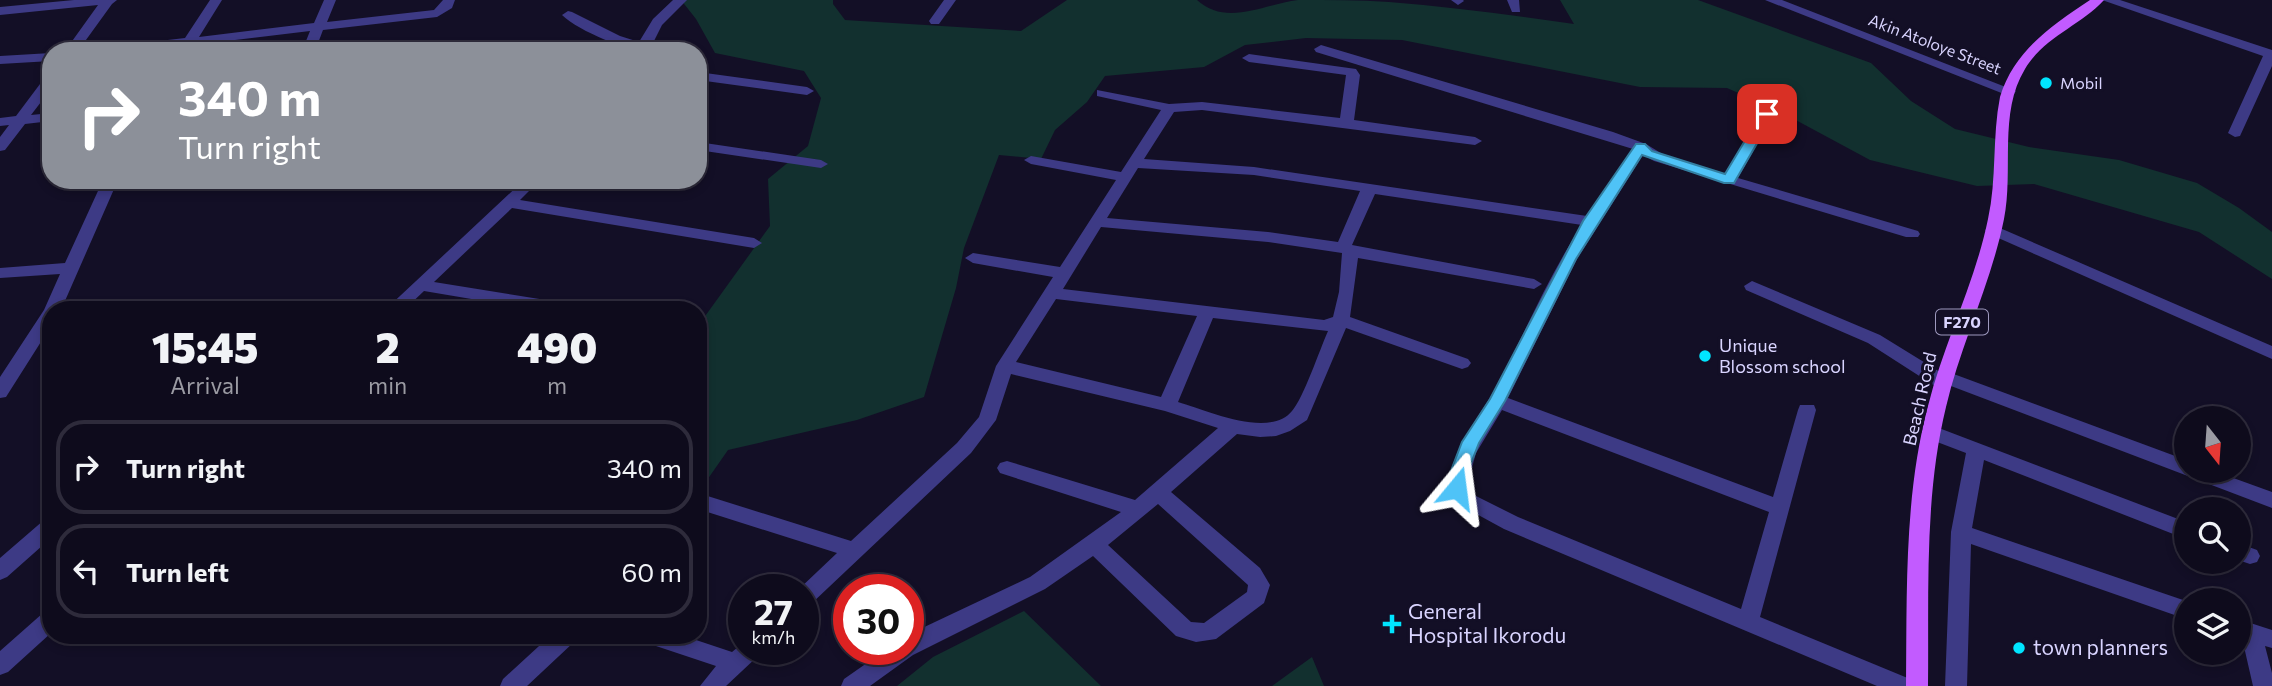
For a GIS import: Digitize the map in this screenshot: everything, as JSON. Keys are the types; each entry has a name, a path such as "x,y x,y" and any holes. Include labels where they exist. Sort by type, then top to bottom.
{"main road":[{"name":"Beach Road","path":"1917,686 1918,601 1931,432 1944,380 1993,230 2000,198 2004,114 2009,91 2012,81 2032,49 2098,0"}],"street":[{"path":"0,11 109,0"},
{"path":"78,42 109,0"},
{"path":"189,42 216,0"},
{"path":"312,42 330,0"},
{"path":"219,42 437,13 450,0"},
{"path":"646,42 650,30 666,10 681,0"},
{"path":"935,21 950,0"},
{"name":"Akin Atoloye Street","path":"1771,0 2009,91"},
{"path":"2108,0 2271,54 2235,133"},
{"path":"568,15 623,42"},
{"path":"1321,49 1641,147 1647,153 1729,180 1912,234"},
{"path":"0,60 42,58"},
{"path":"1249,58 1351,72 1353,75 1346,125"},
{"path":"707,77 807,90"},
{"path":"0,147 42,91"},
{"path":"1102,93 1169,108 1202,106 1475,141"},
{"path":"819,583 964,448 986,420 1005,366 1169,108"},
{"path":"1729,180 1767,114"},
{"path":"0,122 42,118"},
{"path":"707,147 821,164"},
{"path":"1641,147 1590,221 1533,326 1497,401 1471,442 1457,476 1457,488 1466,500 1536,534 1902,686"},
{"path":"1031,160 1129,170 1254,171 1590,221"},
{"path":"1005,366 1167,405 1233,426 1262,432 1290,424 1300,415 1341,320 1347,292 1346,249 1370,187"},
{"path":"56,301 107,189"},
{"path":"403,301 523,189"},
{"path":"508,203 754,243"},
{"path":"1095,222 1242,234 1346,249 1534,284"},
{"path":"1993,230 2272,353"},
{"path":"974,258 1064,273"},
{"path":"0,273 72,268"},
{"path":"422,285 517,301"},
{"path":"1752,286 1874,339 1944,380 2174,464"},
{"path":"1052,293 1325,326 1341,320 1462,363"},
{"path":"1167,405 1207,312"},
{"path":"0,392 42,325"},
{"path":"1497,401 1780,508"},
{"path":"1748,623 1807,410"},
{"path":"924,639 973,612 1014,596 1056,572 1159,493 1233,426"},
{"path":"1931,432 2174,526"},
{"path":"1956,686 1961,532 1976,450"},
{"path":"1007,468 1039,481 1139,509"},
{"path":"2226,483 2272,500"},
{"path":"1092,543 1184,629 1196,633 1208,632 1256,597 1259,585 1254,574 1159,493"},
{"path":"707,504 854,550"},
{"path":"1961,532 2174,606"},
{"path":"0,572 42,534"},
{"path":"0,665 42,627"},
{"path":"2254,633 2264,686"},
{"path":"511,686 556,644"},
{"path":"691,644 728,653"},
{"path":"711,686 733,665"},
{"path":"852,686 882,665"}],"green space":[{"path":"681,0 833,0 845,20 1021,31 1067,0 1197,0 1208,8 1233,13 1298,0 1378,1 1574,24 1560,0 1698,0 1871,63 1911,101 1955,129 2029,147 2119,160 2197,183 2272,232 2272,279 2199,232 2034,184 1977,186 1870,160 1779,111 1727,88 1640,87 1402,40 1306,38 1245,45 1204,67 1105,76 1087,102 1055,130 1041,159 999,155 964,248 956,288 924,397 857,420 728,450 707,480 707,314 770,226 768,179 808,146 821,98 804,71 715,53 696,19"},
{"path":"1024,611 1101,686 897,686 933,657"},
{"path":"1312,657 1324,686 1272,686"}],"place":[{"name":"Mobil","path":"2046,83"},
{"name":"Unique Blossom school","path":"1705,356"},
{"name":"General Hospital Ikorodu","path":"1392,624"},
{"name":"town planners","path":"2019,648"}],"route":[{"path":"1457,488 1457,476 1471,442 1497,401 1569,259 1590,221 1641,147 1647,153 1729,180 1767,114"}]}
